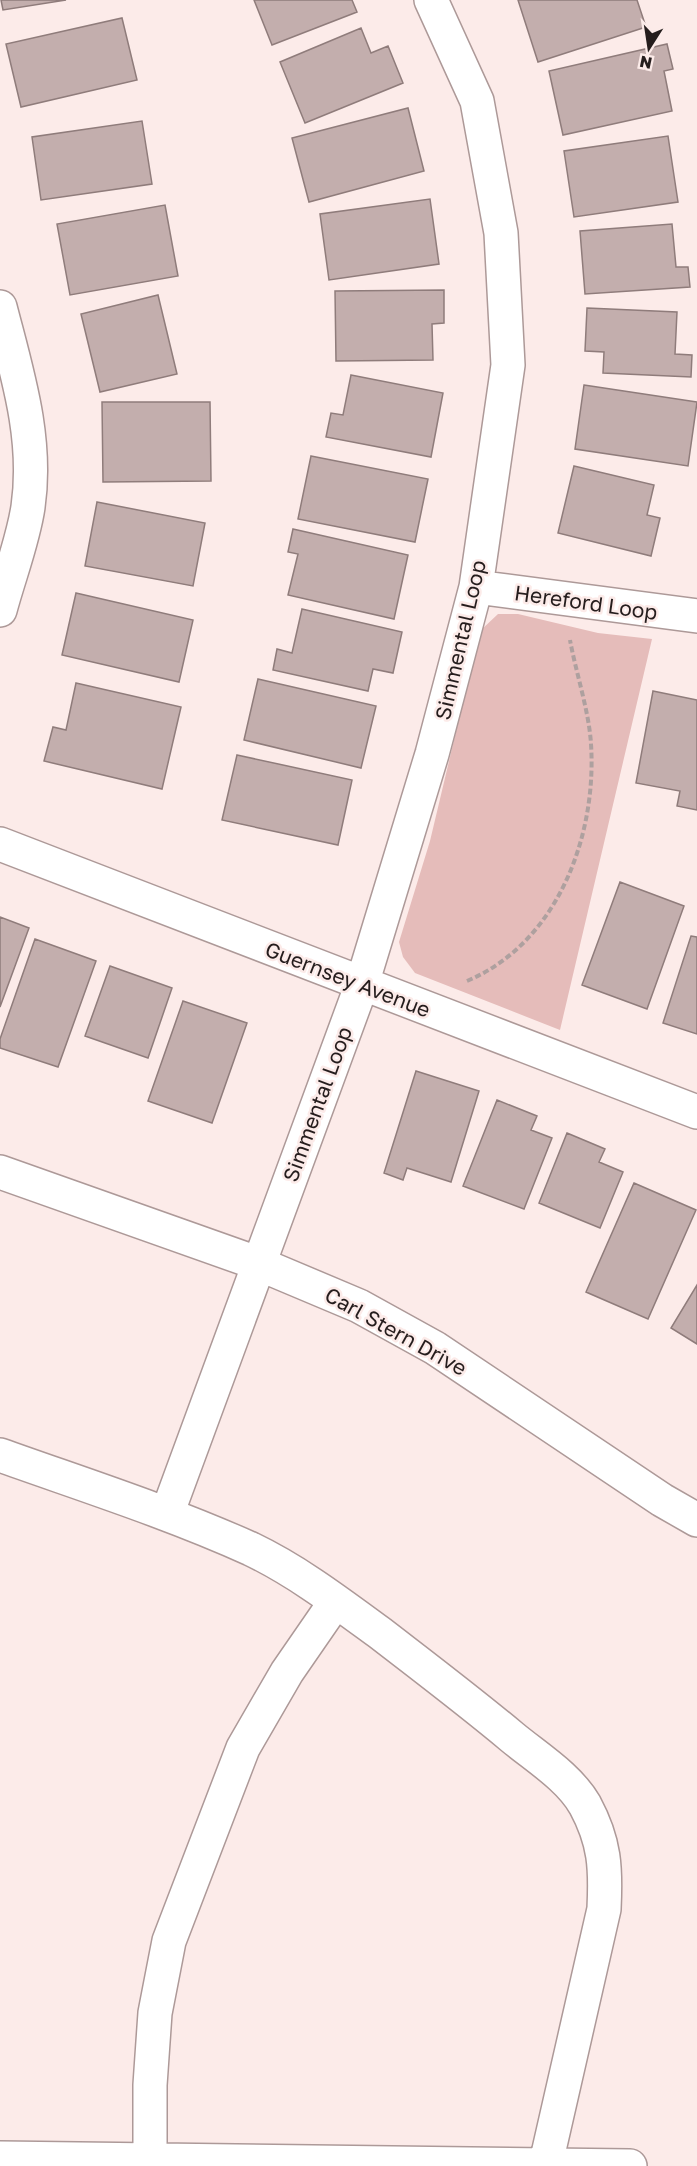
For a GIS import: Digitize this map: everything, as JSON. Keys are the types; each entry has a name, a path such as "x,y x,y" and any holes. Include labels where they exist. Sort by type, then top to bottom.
{"street":[{"name":"Simmental Loop","path":"166,1514 362,984 432,754 476,587 508,365 501,233 477,101 431,0"},
{"path":"0,307 24,400 31,452 28,508 0,610"},
{"name":"Hereford Loop","path":"476,587 697,616"},
{"name":"Guernsey Avenue","path":"0,844 697,1112"},
{"name":"Carl Stern Drive","path":"0,1172 258,1263 359,1306 435,1348 662,1500 697,1520"},
{"path":"0,1455 166,1514 252,1550 336,1601 461,1695 563,1779 583,1802 598,1835 606,1867 604,1909 546,2163"},
{"path":"150,2158 150,2085 155,2013 169,1941 193,1872 243,1748 287,1672 336,1601"},
{"path":"0,2158 546,2163 630,2166"}],"path":[{"path":"467,981 486,973 514,950 549,913 579,856 588,807 591,743 570,640"}],"shaded area":[{"path":"498,614 518,614 598,633 652,639 560,1030 415,973 403,957 399,942 430,841 480,631"}],"building":[{"path":"1,0 66,0 3,10"},
{"path":"254,0 352,0 357,12 272,45"},
{"path":"518,0 637,0 646,27 538,62"},
{"path":"122,18 137,80 21,107 6,44"},
{"path":"361,28 371,53 388,46 403,83 305,123 280,62"},
{"path":"667,44 673,69 664,71 672,111 563,135 549,71"},
{"path":"408,108 424,171 309,202 292,138"},
{"path":"142,121 152,184 41,200 32,137"},
{"path":"668,136 678,202 574,217 564,151"},
{"path":"430,199 439,264 329,280 320,214"},
{"path":"165,205 178,276 70,295 57,224"},
{"path":"672,224 676,267 688,267 690,287 585,294 580,231"},
{"path":"444,290 444,323 432,324 433,360 336,361 335,291"},
{"path":"158,295 177,374 100,392 81,314"},
{"path":"587,308 677,312 675,354 692,355 691,377 603,373 604,352 585,351"},
{"path":"351,375 443,393 431,457 326,437 331,413 343,415"},
{"path":"584,385 697,402 688,466 575,449"},
{"path":"102,402 210,402 211,481 103,482"},
{"path":"311,456 428,479 415,542 298,519"},
{"path":"574,466 654,485 647,515 660,518 651,556 558,533"},
{"path":"97,502 205,523 193,586 85,566"},
{"path":"293,529 408,555 394,619 288,595 298,554 288,552"},
{"path":"76,593 193,620 179,682 62,655"},
{"path":"302,609 402,632 393,673 373,669 368,691 273,670 277,649 292,653"},
{"path":"258,679 376,706 361,768 244,740"},
{"path":"76,683 181,707 162,789 44,761 53,727 66,730"},
{"path":"653,691 697,700 697,810 677,806 680,791 636,783"},
{"path":"237,755 352,780 338,845 222,820"},
{"path":"620,882 684,906 647,1009 582,985"},
{"path":"0,917 29,928 0,1007"},
{"path":"691,936 697,937 697,1034 663,1023"},
{"path":"35,939 96,961 58,1067 0,1048 0,1039"},
{"path":"110,966 172,988 148,1058 85,1036"},
{"path":"183,1001 247,1023 212,1123 148,1101"},
{"path":"416,1071 479,1091 451,1182 407,1168 403,1180 384,1173"},
{"path":"497,1100 537,1116 531,1130 552,1138 524,1209 463,1186"},
{"path":"567,1133 605,1149 599,1162 623,1172 600,1228 539,1203"},
{"path":"634,1183 696,1210 648,1319 586,1292"},
{"path":"697,1285 697,1344 671,1328"}]}
